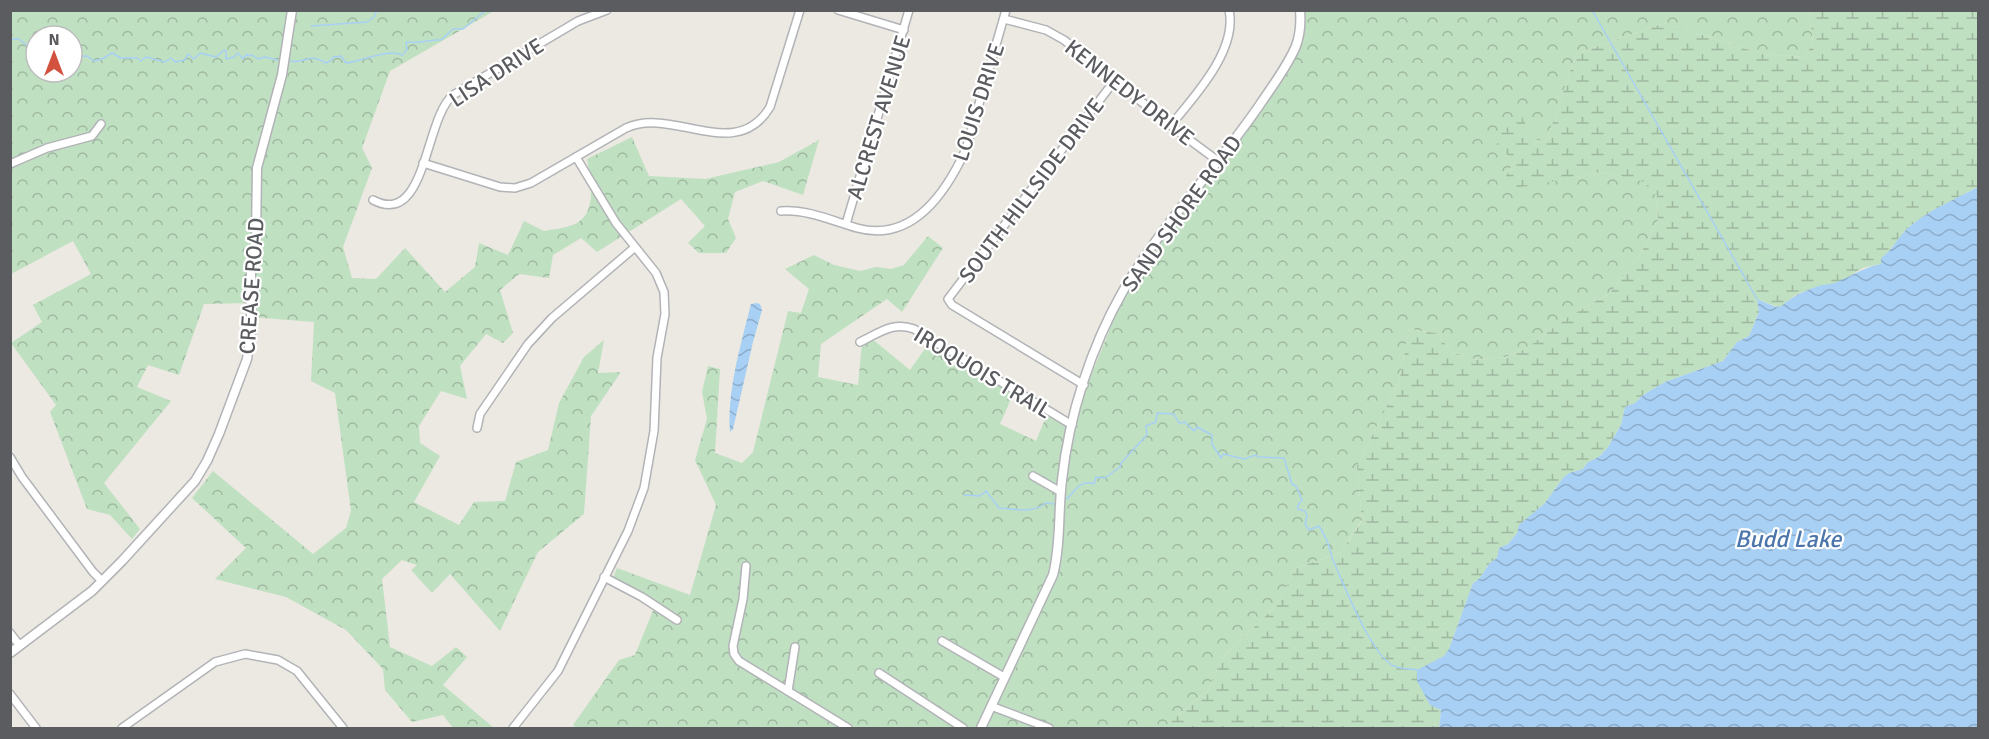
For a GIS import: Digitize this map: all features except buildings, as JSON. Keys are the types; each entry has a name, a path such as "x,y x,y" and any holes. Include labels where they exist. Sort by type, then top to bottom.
{"street":[{"name":"CREASE ROAD","path":"10,653 102,581 195,481 207,461 244,372 251,338 251,278 256,238 257,168 282,75 292,10"},
{"name":"LISA DRIVE","path":"373,200 387,205 399,202 415,186 439,114 450,98 578,21 607,10"},
{"path":"423,163 500,187 515,188 531,183 626,128 645,123 726,133 742,132 766,114 774,97 800,10"},
{"path":"838,10 904,30"},
{"name":"ALCREST AVENUE","path":"846,224 909,10"},
{"name":"LOUIS DRIVE","path":"781,211 796,210 876,231 897,229 916,219 932,203 957,168 966,149 1006,10"},
{"path":"1171,125 1219,62 1230,24 1229,10"},
{"name":"SAND SHORE ROAD","path":"981,729 1053,575 1058,550 1065,457 1084,385 1104,329 1130,279 1177,212 1253,114 1294,50 1299,32 1300,10"},
{"name":"KENNEDY DRIVE","path":"1004,19 1038,27 1055,34 1218,161"},
{"name":"SOUTH HILLSIDE DRIVE","path":"1084,385 952,305 948,299 1115,80"},
{"path":"10,164 47,148 92,136 101,124"},
{"path":"513,729 558,671 628,531 647,474 655,423 657,358 665,314 665,299 659,279 616,223 576,157"},
{"path":"477,428 480,414 528,344 561,310 634,248"},
{"name":"IROQUOIS TRAIL","path":"860,342 895,326 902,325 914,329 1072,425"},
{"path":"10,457 22,477 102,581"},
{"path":"1033,476 1061,493"},
{"path":"746,566 743,599 733,652 739,661 848,729"},
{"path":"604,577 642,597 677,620"},
{"path":"10,633 20,646"},
{"path":"942,641 1004,677"},
{"path":"788,691 795,647"},
{"path":"122,729 215,662 245,654 278,660 297,671 343,729"},
{"path":"879,673 963,729"},
{"path":"10,694 36,729"},
{"path":"991,706 1049,729"}],"green space":[{"path":"11,11 494,11 390,71 362,148 372,168 343,247 352,278 376,279 405,248 445,292 475,267 479,243 508,255 524,221 544,231 569,226 584,218 588,211 591,194 587,159 632,137 649,176 705,179 779,162 819,140 803,195 763,181 735,192 728,219 736,238 726,253 699,253 688,243 705,226 681,199 597,252 581,238 553,255 549,278 519,274 500,290 513,333 503,343 486,334 460,366 467,399 441,391 419,426 420,443 440,456 414,502 459,525 474,502 505,501 516,462 548,450 559,403 584,357 604,340 598,373 621,372 591,416 584,514 538,552 500,631 450,574 432,593 411,570 417,565 402,560 382,579 390,647 432,666 456,647 467,657 443,685 494,728 453,728 443,715 412,722 385,690 383,669 346,630 286,597 215,579 246,548 192,498 213,471 313,554 346,528 351,511 335,393 311,381 314,322 250,317 250,303 204,304 179,375 148,365 137,387 171,401 104,483 140,529 132,539 110,515 87,509 50,412 56,405 11,343 42,322 33,305 91,274 73,241 11,274"},
{"path":"1300,11 1809,11 1813,42 1805,57 1762,54 1664,23 1576,54 1546,142 1534,139 1515,160 1498,191 1600,172 1643,181 1657,196 1658,220 1639,257 1610,293 1563,320 1526,349 1505,357 1477,360 1452,352 1436,333 1409,329 1399,382 1357,466 1362,520 1340,553 1296,568 1277,605 1225,655 1207,691 1163,728 576,728 573,725 619,660 635,655 656,603 611,584 617,568 690,595 716,505 695,460 707,419 702,392 708,366 720,369 715,453 742,463 753,452 788,311 801,313 809,289 785,269 814,255 834,265 860,271 876,267 891,269 904,265 928,236 943,248 902,312 887,299 821,344 818,377 858,385 862,343 871,338 910,370 931,340 1014,392 1000,424 1036,441 1048,412 1072,423 1128,284 1296,47"},
{"path":"1809,11 1978,11 1978,187 1934,210 1909,227 1881,258 1881,264 1863,268 1837,283 1799,294 1783,306 1777,307 1757,299 1759,312 1749,336 1737,342 1723,361 1665,382 1643,395 1635,403 1625,407 1621,425 1608,447 1600,456 1587,463 1583,469 1569,473 1563,478 1545,503 1520,525 1508,544 1500,549 1497,558 1473,583 1445,656 1418,670 1427,698 1441,710 1439,728 1163,728 1207,691 1225,655 1277,605 1296,568 1340,553 1362,521 1357,466 1399,382 1409,329 1436,333 1452,352 1477,360 1505,357 1526,349 1563,320 1610,293 1639,257 1658,220 1657,196 1642,181 1600,172 1497,192 1515,160 1496,147 1503,122 1522,117 1534,139 1546,142 1576,54 1664,23 1762,54 1805,57 1813,42"}],"water":[{"name":"Budd Lake","path":"1978,187 1978,728 1439,728 1441,710 1430,705 1417,681 1417,670 1444,656 1449,649 1473,583 1497,558 1499,548 1508,544 1517,533 1519,525 1545,503 1563,478 1569,473 1583,469 1587,463 1600,456 1608,447 1621,425 1625,407 1635,403 1643,395 1665,382 1723,361 1737,342 1749,336 1759,312 1757,299 1776,307 1782,306 1807,290 1835,283 1864,269 1881,264 1881,258 1909,227 1934,210"},
{"path":"751,304 760,304 762,310 733,429 730,432 731,400 736,367"}],"waterway":[{"path":"311,26 367,22 374,17 376,12 382,10"},
{"path":"398,10 404,10"},
{"path":"290,61 315,58 326,63 333,57 341,56 346,63 382,54 402,55 407,50 406,43 441,40 453,29 463,29 486,10"},
{"path":"1592,10 1757,299"},
{"path":"10,39 19,39 24,43"},
{"path":"84,56 94,61 112,53 121,58 137,58 141,61 146,57 165,62 171,58 175,62 185,60 188,54 194,59 200,53 216,57 224,50 226,59 238,53 243,59 247,54 258,59 265,57 277,60"},
{"path":"1067,499 1082,484 1094,484 1096,477 1105,478 1120,467 1121,463 1147,435 1146,426 1156,422 1157,413 1174,414 1179,423 1185,422 1194,431 1197,427 1212,435 1212,444 1221,458 1223,454 1244,459 1256,455 1284,458 1292,484 1296,486 1302,500 1298,509 1305,511 1307,516 1305,524 1309,530 1319,526 1367,634 1385,659 1394,666 1417,670"},
{"path":"964,495 980,496 986,491 999,508 1018,510 1035,509 1046,503 1055,504"}]}
